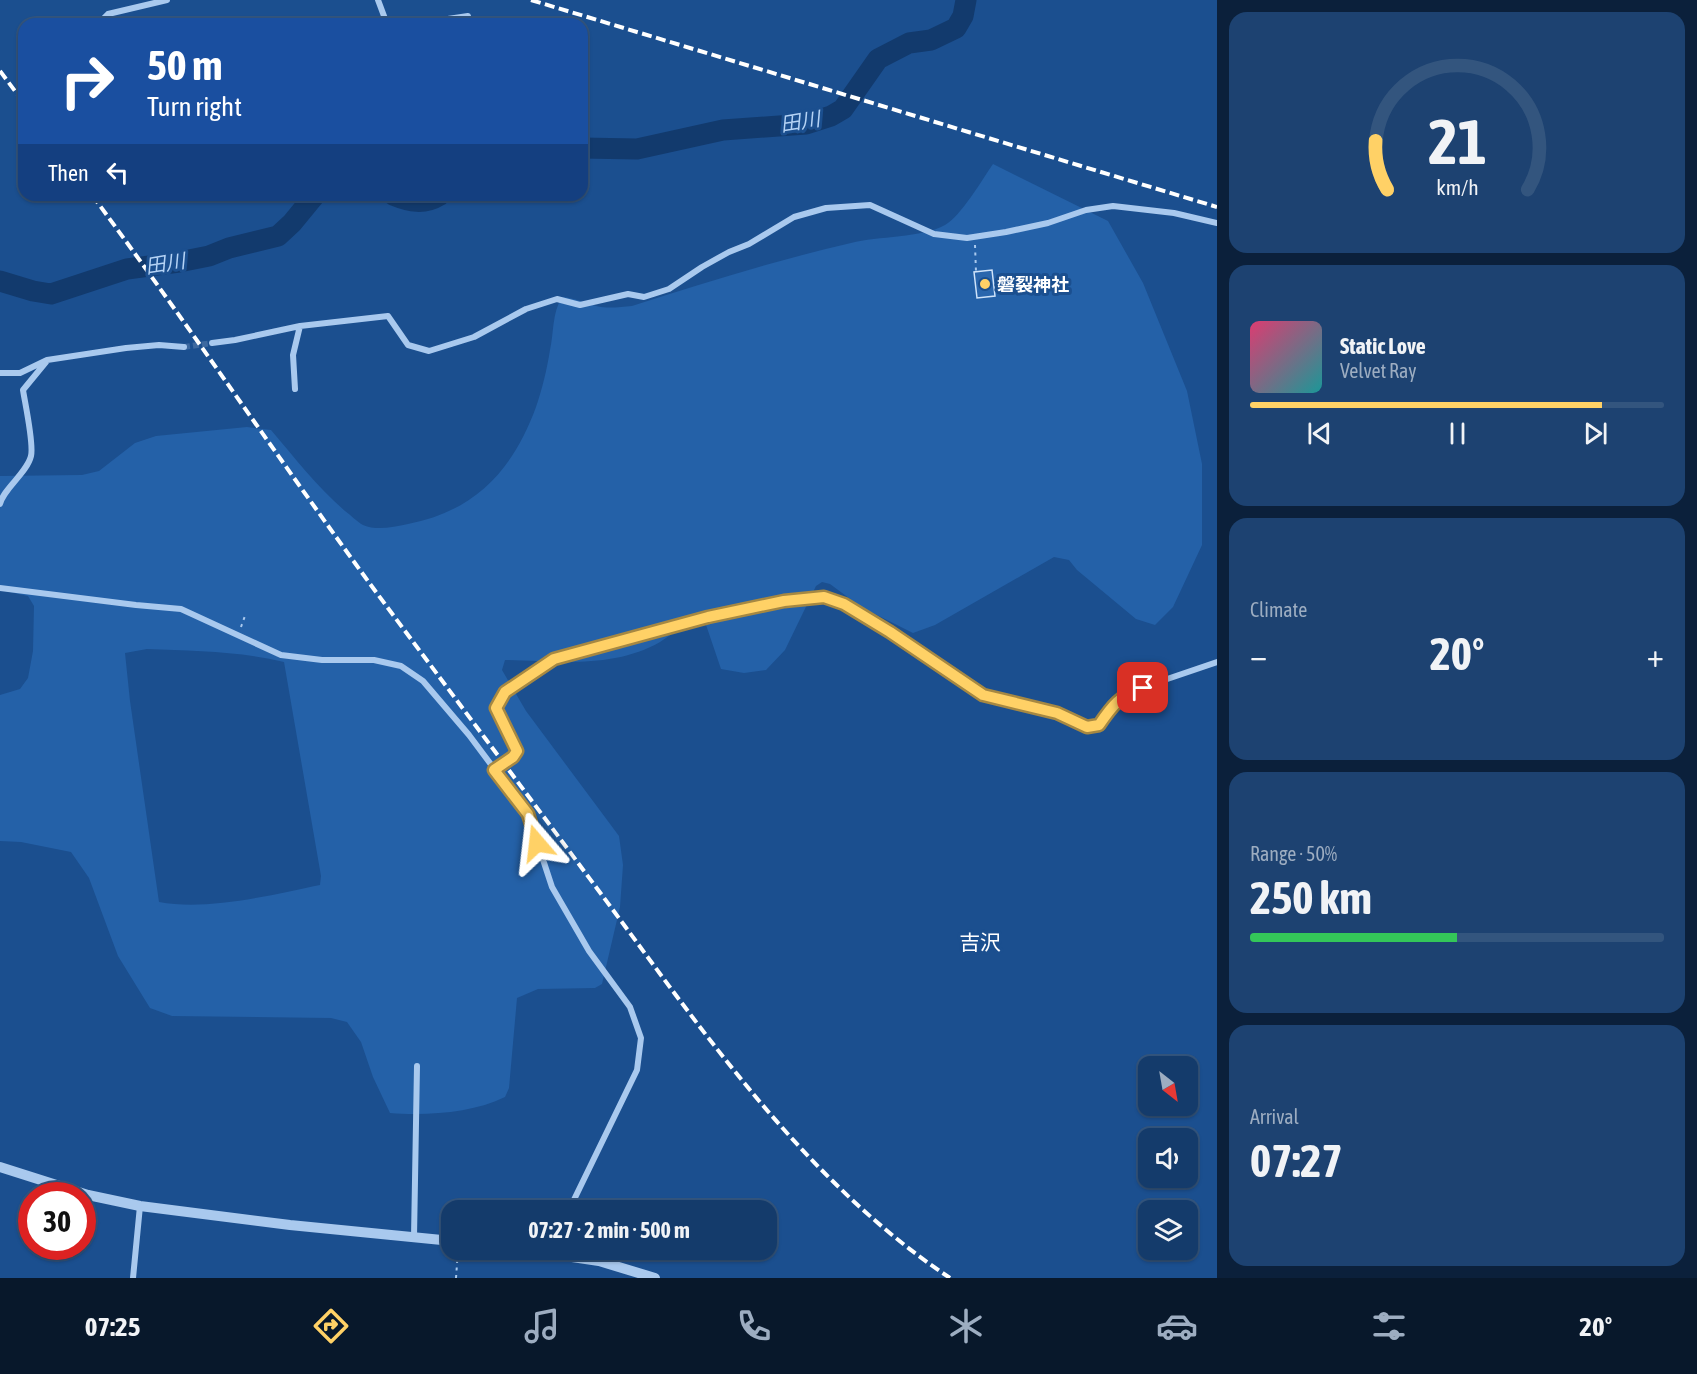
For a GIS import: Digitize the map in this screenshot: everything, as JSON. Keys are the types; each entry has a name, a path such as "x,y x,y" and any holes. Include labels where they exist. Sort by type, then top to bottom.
{"street":[{"path":"104,18 108,14 167,0"},
{"path":"378,0 385,18"},
{"path":"454,18 468,16"},
{"path":"212,343 300,326 388,316 408,345 429,351 474,337 526,309 557,298 580,305 628,294 644,297 669,289 702,267 749,244 794,217 826,208 870,205 933,234 967,237 1006,232 1048,223 1086,210 1113,206 1174,213 1217,223"},
{"path":"296,389 293,355 300,326"},
{"path":"0,373 20,373 47,360 126,348 159,345 184,347"},
{"path":"0,504 1,499 31,457 23,390 47,360"},
{"path":"0,588 181,609 281,655 322,660 374,660 401,666 423,681 469,735 528,814 552,887 589,951 630,1007 641,1038 637,1070 574,1200"},
{"path":"494,770 513,757 517,751 496,708 505,692 554,659 708,617 784,601 824,597 844,604 983,695 1057,713 1087,727 1099,725 1113,704 1129,692 1217,662"},
{"path":"414,1237 417,1066"},
{"path":"0,1167 88,1195 140,1206 441,1240"},
{"path":"133,1278 140,1206"},
{"path":"594,1260 655,1278"}],"path":[{"path":"976,257 976,272"},
{"path":"238,635 246,613"},
{"path":"456,1278 457,1260"}],"shaded area":[{"path":"993,164 1108,221 1143,283 1187,391 1202,464 1202,545 1173,607 1155,625 1136,619 1077,570 1069,560 1054,557 935,625 913,633 861,607 830,584 822,582 816,586 785,650 766,670 744,673 721,669 703,616 697,615 660,642 642,651 623,656 584,662 505,660 502,670 526,711 619,836 623,865 620,907 602,984 595,988 538,989 517,998 509,1088 505,1097 464,1110 419,1114 390,1113 373,1077 361,1042 347,1022 331,1018 172,1016 150,1008 118,956 89,878 71,852 21,842 0,841 0,695 20,689 28,678 33,651 34,606 28,596 0,590 0,476 82,475 99,471 135,443 156,436 247,427 271,430 325,492 363,525 385,528 432,518 472,498 503,468 516,450 527,430 540,394 549,357 555,316 562,297 600,307 632,306 741,272 823,250 935,229 945,225 958,214","holes":["147,649 233,654 284,662 321,876 320,885 218,903 198,905 159,902 125,653"]}],"building":[{"name":"磐裂神社","path":"992,270 995,296 977,298 974,272"}],"waterway":[{"name":"田川","path":"588,148 637,149 723,130 806,124 831,116 843,109 878,59 909,43 931,40 956,28 963,16 966,0"},
{"name":"田川","path":"0,281 51,294 127,269 209,256 229,248 278,236 310,201"}],"tunnel":[{"path":"184,347 212,343"}],"railway":[{"path":"531,0 1217,207"},
{"path":"0,71 18,95"},
{"path":"96,201 376,592 707,1037 750,1091 844,1192 895,1237 950,1278"}],"place":[{"name":"磐裂神社","path":"985,284"}],"district":[{"name":"吉沢","path":"980,942"}],"route":[{"path":"537,843 528,814 494,770 513,757 517,751 496,708 505,692 554,659 708,617 784,601 824,597 844,604 890,632 983,695 1057,713 1087,727 1099,725 1113,704 1129,692 1143,688"}]}
